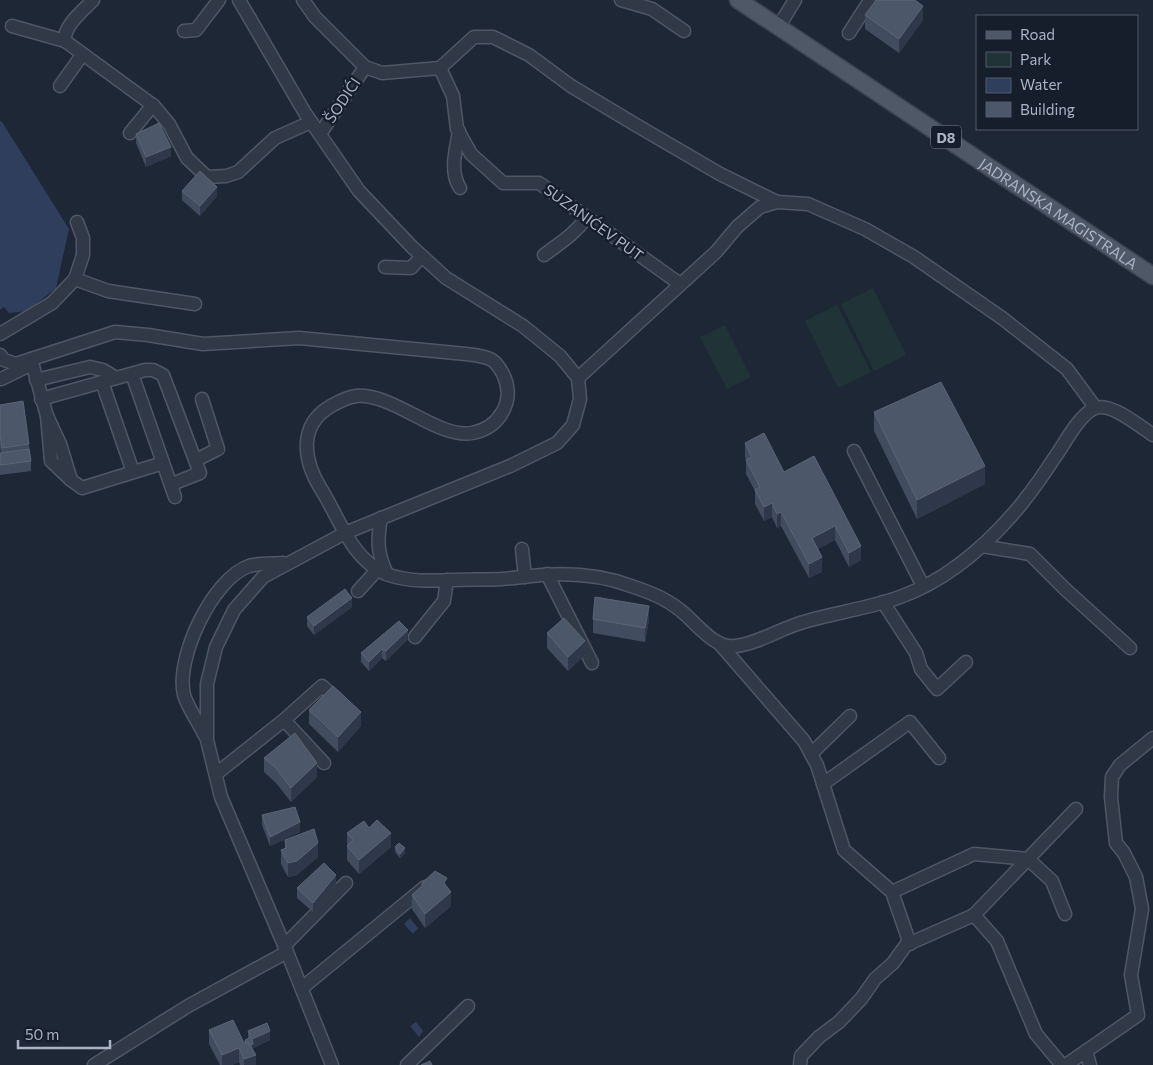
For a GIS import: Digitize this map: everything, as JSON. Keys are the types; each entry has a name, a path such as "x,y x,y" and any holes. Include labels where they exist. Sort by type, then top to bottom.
{"main road":[{"name":"JADRANSKA MAGISTRALA","path":"738,0 1153,276"}],"street":[{"path":"65,41 64,36 71,24 93,0"},
{"path":"184,31 196,30 219,0"},
{"path":"207,740 206,684 216,647 234,610 263,577 345,533 510,466 557,443 573,425 580,399 578,378 560,356 523,326 446,278 412,248 359,191 311,122 239,0"},
{"path":"303,0 315,17 365,67 382,73 440,68 474,37 493,37 529,55 571,86 644,130 720,174 777,202"},
{"path":"620,0 652,9 684,31"},
{"path":"779,26 796,0"},
{"path":"849,33 869,2 868,0"},
{"path":"12,26 31,37 65,41 153,105 168,124 187,158 207,177 226,176 238,172 275,138 311,122"},
{"path":"60,86 82,55"},
{"name":"ŠODIĆI","path":"320,134 365,67"},
{"name":"SUZANIĆEV PUT","path":"440,68 454,96 457,128 471,154 503,183 539,183 680,284"},
{"path":"130,134 153,105"},
{"path":"459,131 454,173 455,180 460,188"},
{"path":"578,378 716,252 737,227 760,207 777,202 808,204 865,229 914,257 1002,318 1067,369 1096,407"},
{"path":"544,255 569,238 580,228 587,217"},
{"path":"0,334 52,302 75,279 82,255 83,238 77,222"},
{"path":"385,267 411,268 422,256"},
{"path":"75,279 108,291 195,304"},
{"path":"1,357 16,364 31,361 115,332 203,344 299,338 466,354 489,358 500,368 507,384 507,404 500,418 477,432 459,434 375,398 355,396 339,401 320,412 309,430 306,451 314,478 360,556 383,572 406,579 501,579 547,574 588,576 623,583 658,595 682,611 703,632 719,642 733,647 804,621 901,597 943,577 982,546 1019,507 1080,420 1096,407 1102,406 1111,409 1153,435"},
{"path":"1,379 31,361"},
{"path":"31,361 41,399 60,444 71,480 82,488 163,462"},
{"path":"36,380 90,367 103,370 116,378"},
{"path":"41,399 132,374 153,370 163,375 200,474 174,490 132,374"},
{"path":"102,382 133,472"},
{"path":"196,460 218,449 202,399"},
{"path":"854,451 923,586"},
{"path":"381,518 378,547 383,572"},
{"path":"982,546 1030,554 1064,589 1130,648"},
{"path":"522,549 525,576"},
{"path":"289,562 249,566 229,579 218,592 194,630 186,656 182,682 184,697 207,740 221,797 286,949 332,1065"},
{"path":"358,591 383,572"},
{"path":"547,574 592,663"},
{"path":"415,637 444,601 447,580"},
{"path":"883,602 916,653 921,669 937,689 966,662"},
{"path":"719,642 804,741 817,765 844,850 892,892 910,944"},
{"path":"216,774 284,720 322,686 352,712"},
{"path":"811,754 850,716"},
{"path":"284,720 324,763"},
{"path":"823,784 910,722 939,758"},
{"path":"974,915 997,941 1036,1034 1064,1065 1138,1015 1131,975 1142,909 1136,877 1124,853 1116,843 1111,797 1112,776 1120,765 1153,738"},
{"path":"800,1065 801,1056 818,1038 839,1022 861,999 875,979 893,963 906,945 974,915 1076,809"},
{"path":"892,892 974,854 1028,859 1052,881 1065,914"},
{"path":"94,1065 188,1006 286,949 346,884"},
{"path":"302,988 427,885"},
{"path":"407,1065 468,1006"},
{"path":"1086,1051 1090,1065"}],"green space":[{"path":"873,288 906,355 874,371 841,304"},
{"path":"837,305 871,372 838,388 805,321"},
{"path":"725,325 751,377 727,389 700,337"}],"water":[{"path":"0,121 69,229 56,288 27,311 9,313 4,307 0,310"},
{"path":"410,918 418,928 413,934 404,924"},
{"path":"416,1022 423,1031 419,1037 410,1026"}],"building":[{"path":"876,0 915,0 923,6 899,39 865,15"},
{"path":"159,123 171,147 146,157 136,134"},
{"path":"200,171 217,187 200,206 182,191"},
{"path":"941,382 985,466 917,500 874,412"},
{"path":"23,401 29,444 2,448 0,405"},
{"path":"764,433 784,472 814,456 861,546 849,553 835,526 812,538 822,557 809,564 781,512 777,514 772,503 764,507 755,490 760,487 746,460 752,457 745,443"},
{"path":"29,449 31,461 0,465 0,453"},
{"path":"345,589 352,598 314,626 307,617"},
{"path":"595,597 649,606 645,628 593,619"},
{"path":"564,618 585,641 568,657 547,633"},
{"path":"399,621 408,630 386,651 382,649 369,662 361,653"},
{"path":"333,686 361,712 338,737 309,710"},
{"path":"295,733 317,763 291,788 276,768 264,758"},
{"path":"295,807 300,822 270,837 262,815"},
{"path":"377,820 391,833 359,860 347,846 353,840 347,833 364,821 369,828"},
{"path":"314,829 318,843 297,861 288,863 281,850 286,848 285,840"},
{"path":"399,843 405,848 400,854 395,847"},
{"path":"324,863 336,875 313,903 297,888"},
{"path":"435,871 447,878 444,883 451,892 425,914 412,895"},
{"path":"233,1020 244,1043 248,1042 256,1055 244,1059 239,1048 222,1055 209,1030"},
{"path":"267,1023 270,1031 252,1039 253,1044 250,1046 248,1042 246,1043 245,1040 251,1037 248,1031"},
{"path":"430,1061 432,1065 421,1065"}]}
